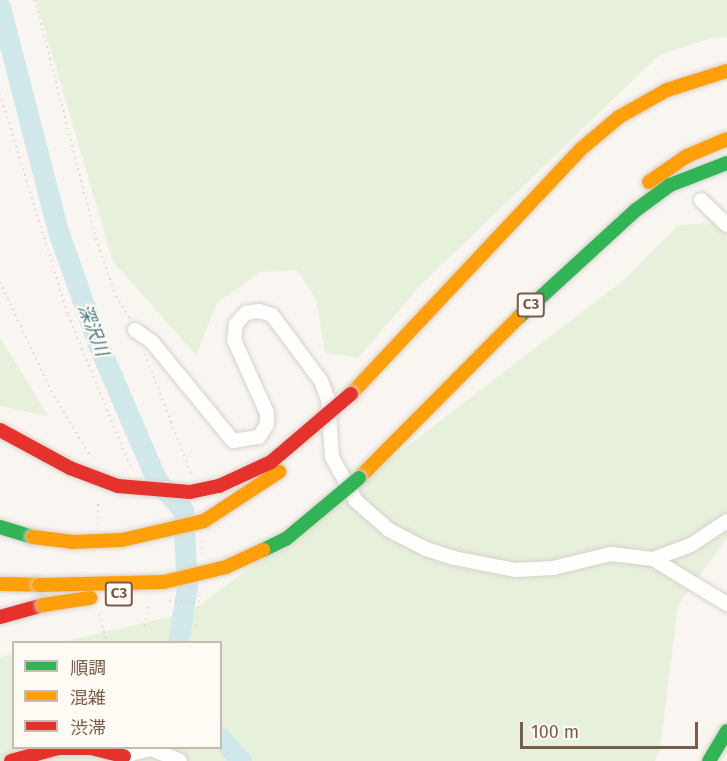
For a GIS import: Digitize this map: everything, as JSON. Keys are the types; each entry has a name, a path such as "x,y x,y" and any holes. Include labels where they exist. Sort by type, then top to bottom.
{"main road":[{"path":"0,527 33,537 72,542 122,540 204,521 259,489 289,464 351,394 581,149 619,117 667,90 727,70"},
{"name":"C3","path":"457,379 582,244 629,200 687,156 727,139"},
{"name":"C3","path":"0,584 123,585 226,567 286,538 359,478 548,288 636,210 670,185 700,170 727,163"},
{"path":"0,430 107,482 139,490 190,492 219,486 271,462 351,394"},
{"name":"C3","path":"0,617 43,605 163,587 197,571"},
{"path":"709,761 727,731"},
{"path":"11,761 54,749"},
{"path":"95,749 124,756"}],"street":[{"path":"701,200 727,225"},
{"path":"135,330 152,342 233,441 259,437 267,424 267,413 234,340 236,324 246,313 272,315 321,381 328,399 333,457 356,501 380,524 426,549 454,558 516,570 553,568 611,554 653,559 727,604"},
{"path":"653,559 691,545 727,521"},
{"path":"124,756 151,749 180,761"}],"path":[{"path":"35,0 96,239 116,296 135,330 193,485"},
{"path":"0,94 68,315 135,480"},
{"path":"197,571 201,531"},
{"path":"196,626 200,590"},
{"path":"145,626 149,599"},
{"path":"166,600 198,603"}],"green space":[{"path":"36,0 727,0 727,37 711,38 659,55 418,288 358,358 325,353 316,299 297,270 260,272 217,303 196,355 113,262"},
{"path":"727,222 727,538 678,605 660,749 655,761 0,761 0,657 12,654 12,749 222,749 222,641 66,641 191,612 625,279 678,225"},
{"path":"0,339 3,342 48,416 0,406"}],"waterway":[{"name":"深沢川","path":"0,7 58,231 98,344 157,481 183,510 187,587 178,641"},
{"name":"深沢川","path":"222,739 241,761"}],"traffic: fast":[{"path":"518,318 636,210 670,185 727,163"},
{"path":"263,550 286,539 359,478"},
{"path":"0,527 33,537"},
{"path":"709,761 727,731"}],"traffic: slow":[{"path":"351,394 581,149 619,117 667,90 727,71"},
{"path":"649,182 687,156 727,139"},
{"path":"359,478 518,318"},
{"path":"33,537 72,542 122,540 204,521 279,472"},
{"path":"39,585 164,582 226,567 263,550"},
{"path":"0,584 39,585"},
{"path":"43,605 90,598"}],"traffic: jam":[{"path":"0,430 70,468 118,486 190,492 219,486 271,462 351,394"},
{"path":"0,617 43,605"},
{"path":"11,761 54,749"},
{"path":"95,749 124,756"}]}
